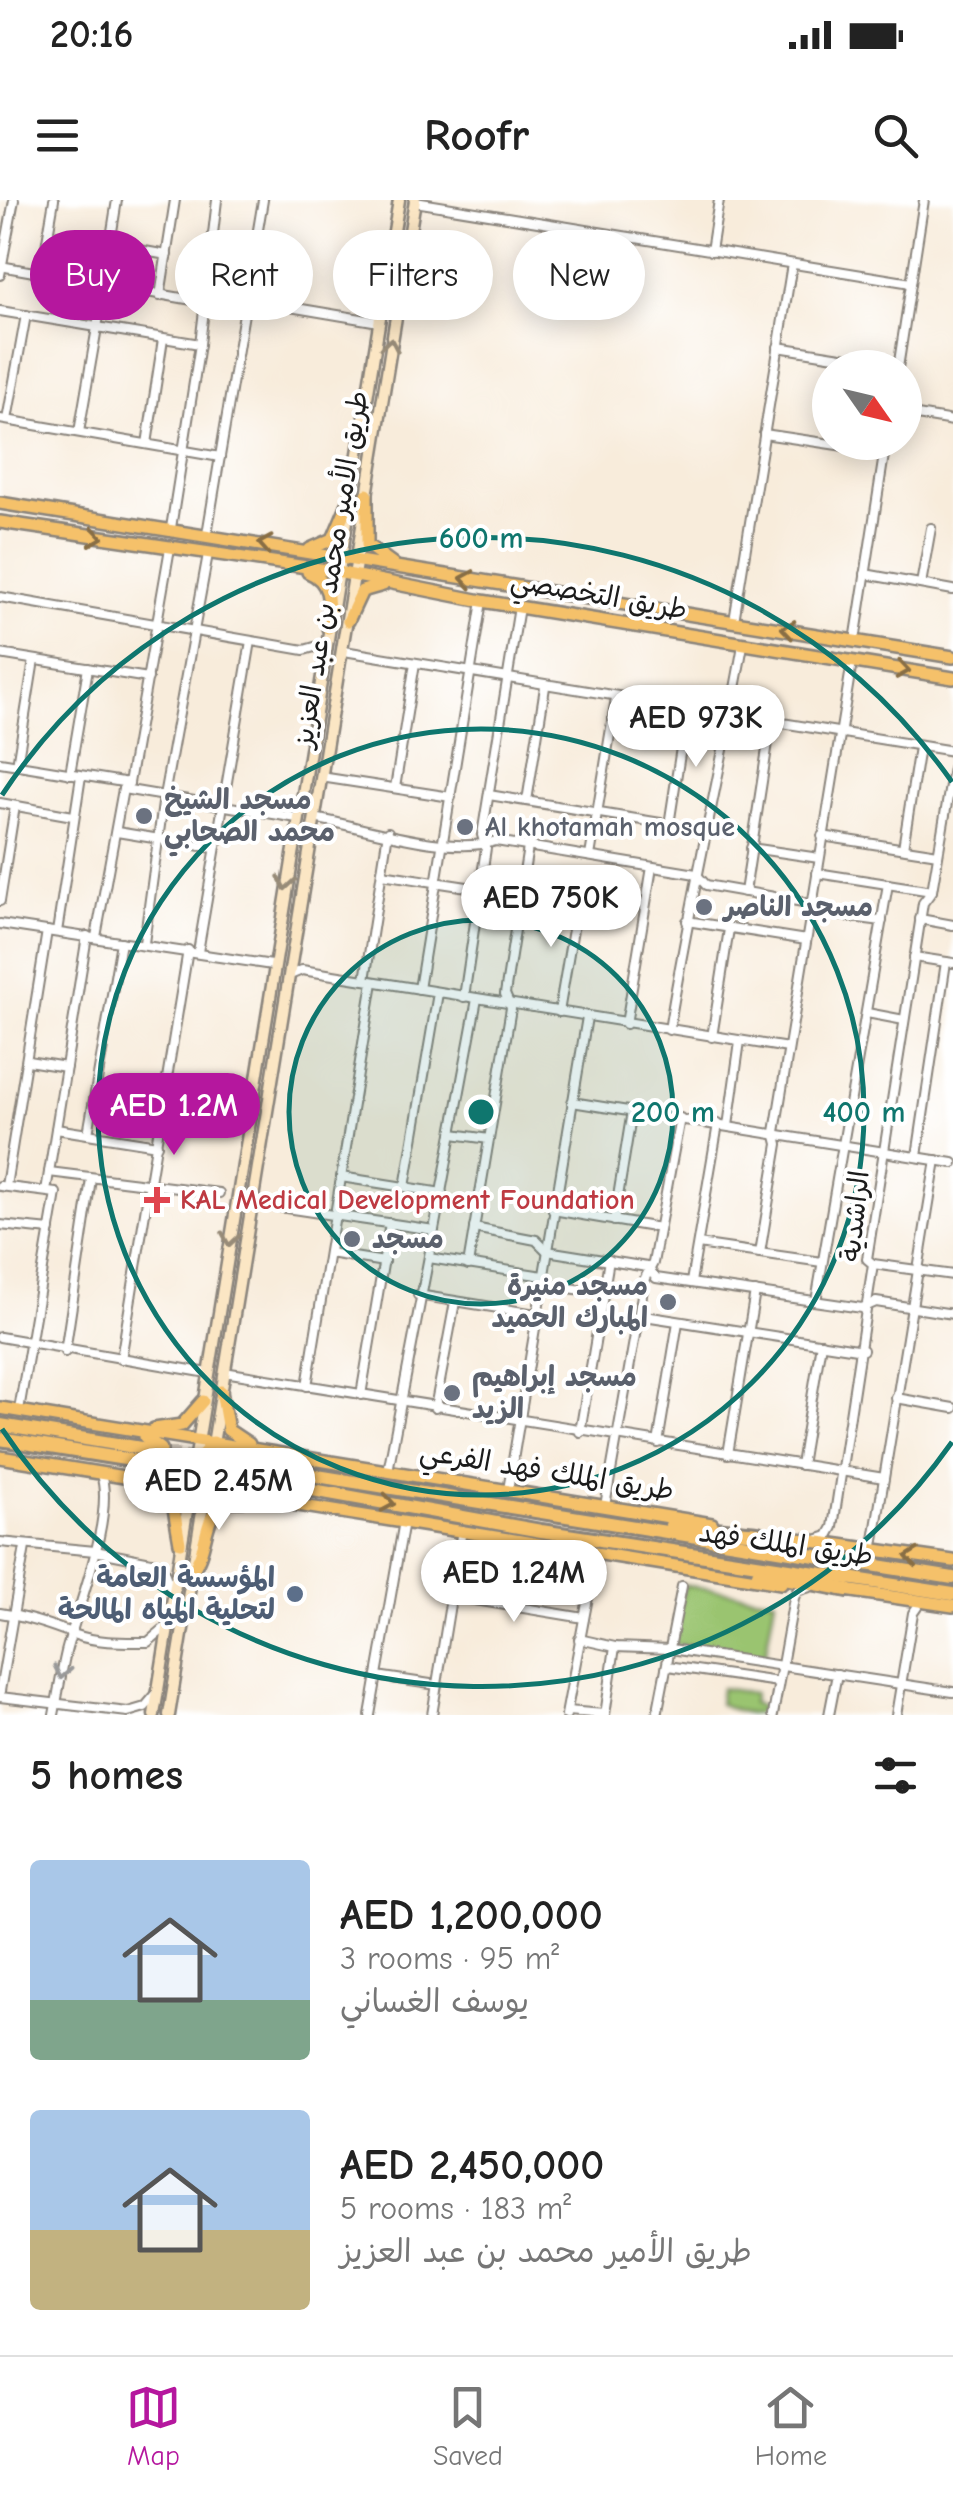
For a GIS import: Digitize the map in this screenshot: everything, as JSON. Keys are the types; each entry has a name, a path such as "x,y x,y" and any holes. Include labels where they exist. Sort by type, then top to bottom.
{"highway":[{"path":"0,1425 146,1456 0,1439"},
{"name":"طريق الملك فهد","path":"953,1578 259,1474 663,1551 953,1594"},
{"path":"626,1526 655,1524 758,1533"},
{"path":"663,1551 848,1590"}],"main road":[{"name":"طريق الأمير محمد بن عبد العزيز","path":"394,230 399,200"},
{"name":"طريق الأمير محمد بن عبد العزيز","path":"410,230 415,201"},
{"name":"طريق الأمير محمد بن عبد العزيز","path":"154,1715 325,644 366,494 394,320"},
{"name":"طريق الأمير محمد بن عبد العزيز","path":"169,1715 344,651 352,494 379,322"},
{"path":"300,550 322,547 334,539 352,494"},
{"path":"366,494 367,545 378,556 406,570"},
{"name":"طريق التخصصي","path":"0,502 300,550 405,588 953,678"},
{"name":"طريق التخصصي","path":"0,522 285,564 406,570 953,656"},
{"path":"285,564 316,575 326,586 330,621"},
{"path":"375,580 358,571 381,567"},
{"path":"348,621 363,590 375,585 405,588"},
{"path":"330,621 340,594 348,621"},
{"path":"221,1391 228,1430 242,1441 311,1460"},
{"path":"90,1426 175,1427 182,1425 203,1401"},
{"path":"0,1408 142,1436 161,1449 157,1468 130,1479"},
{"path":"90,1426 311,1460"},
{"path":"130,1479 178,1473 193,1465 213,1442"},
{"path":"190,1487 208,1468 237,1452 311,1460"},
{"path":"311,1460 256,1456 244,1462 238,1474 250,1489 320,1506"},
{"path":"0,1457 320,1506 596,1555 953,1606"},
{"name":"طريق الملك فهد الفرعي","path":"311,1460 872,1552 953,1561"},
{"path":"101,1475 167,1492 177,1511 180,1542"},
{"path":"191,1572 202,1554 209,1517 219,1505 236,1500 266,1505 280,1500"}],"street":[{"path":"14,200 1,270 30,274"},
{"path":"50,230 54,200"},
{"path":"112,230 117,200"},
{"path":"160,296 175,200"},
{"path":"212,230 217,200"},
{"path":"259,230 264,200"},
{"path":"711,250 720,200"},
{"path":"901,350 924,200"},
{"path":"415,201 911,283"},
{"path":"0,216 11,218"},
{"path":"155,253 167,255"},
{"path":"734,620 792,264"},
{"path":"155,295 175,298"},
{"path":"0,311 200,344"},
{"path":"313,312 379,322"},
{"path":"26,315 4,420 220,457"},
{"path":"79,432 97,320"},
{"path":"170,528 203,320"},
{"path":"207,534 243,320"},
{"path":"147,444 163,338"},
{"path":"778,347 812,353"},
{"path":"922,416 953,421"},
{"path":"764,434 812,440"},
{"path":"855,640 883,460"},
{"path":"922,584 931,528"},
{"path":"18,1410 50,1230 49,1172 66,1067 148,678 170,548"},
{"path":"144,943 164,796 208,554"},
{"path":"865,574 953,590"},
{"path":"0,596 158,621 304,650 325,644"},
{"path":"420,989 482,601"},
{"path":"464,997 519,607"},
{"path":"121,1360 251,642"},
{"path":"668,1030 696,874 710,831 743,645"},
{"path":"344,651 953,751"},
{"path":"0,654 148,678"},
{"path":"17,765 34,660"},
{"path":"760,1253 778,1144 775,1132 788,1048 852,662"},
{"path":"396,788 415,663"},
{"path":"70,774 88,668"},
{"path":"528,801 545,686"},
{"path":"590,856 616,698"},
{"path":"669,825 687,709"},
{"path":"745,892 771,723"},
{"path":"903,848 919,747"},
{"path":"0,762 164,796 297,818"},
{"name":"الراشدية","path":"810,1542 828,1536 833,1528 869,1304 873,1264 867,1259 883,1150 923,903 932,891 953,768"},
{"path":"51,1192 3,1186 81,776"},
{"path":"321,777 451,797"},
{"path":"490,795 710,831"},
{"path":"0,803 73,816"},
{"path":"0,900 14,806"},
{"path":"314,818 444,842 496,841 696,874 706,884 804,902 811,910 882,921"},
{"path":"117,832 214,848"},
{"path":"307,1386 336,1214 388,832"},
{"path":"822,836 938,854"},
{"path":"468,1265 509,1004 505,994 528,847"},
{"path":"751,848 819,858"},
{"path":"626,1024 652,867"},
{"path":"817,873 932,891"},
{"path":"382,874 480,889"},
{"path":"816,1301 888,884"},
{"path":"522,885 645,904"},
{"path":"559,1012 580,894"},
{"path":"920,920 953,925"},
{"path":"687,921 806,940"},
{"path":"0,924 272,965"},
{"path":"712,1037 728,929"},
{"path":"88,1134 120,942"},
{"path":"914,956 950,963 917,1156"},
{"path":"290,975 302,970 788,1048"},
{"path":"405,1186 438,992"},
{"path":"388,1471 477,999"},
{"path":"867,1014 904,1020"},
{"path":"508,1490 587,1017"},
{"path":"691,1282 740,1041"},
{"path":"28,1061 66,1067"},
{"path":"572,1102 953,1162"},
{"path":"614,1220 632,1110"},
{"path":"606,1506 638,1315 680,1118"},
{"path":"56,1129 157,1145"},
{"path":"453,1134 489,1139"},
{"path":"0,1145 12,1146"},
{"path":"872,1552 936,1160"},
{"path":"49,1172 219,1194"},
{"path":"341,1177 442,1193"},
{"path":"64,1352 91,1179"},
{"path":"252,1203 435,1228"},
{"path":"554,1210 659,1228"},
{"path":"361,1395 390,1223"},
{"path":"0,1225 50,1230"},
{"path":"474,1228 536,1240 546,1250 649,1270 656,1278 862,1308 869,1304 953,1314"},
{"path":"698,1244 822,1262"},
{"path":"329,1253 384,1262"},
{"path":"429,1258 602,1293"},
{"path":"580,1432 608,1260"},
{"path":"873,1264 953,1275"},
{"path":"728,1454 755,1292"},
{"path":"418,1296 536,1314"},
{"path":"435,1408 455,1302"},
{"path":"638,1315 862,1350"},
{"path":"658,1443 678,1322"},
{"path":"0,1338 208,1374"},
{"path":"801,1465 820,1343"},
{"path":"224,1372 884,1478"},
{"path":"896,1398 953,1408"},
{"path":"54,1715 95,1552 101,1475"},
{"path":"370,1715 404,1520"},
{"path":"432,1715 462,1530"},
{"path":"0,1542 161,1564 171,1590"},
{"path":"25,1546 0,1694 138,1711 157,1693"},
{"path":"596,1555 567,1713 604,1714 615,1647"},
{"path":"657,1715 682,1586"},
{"path":"772,1715 794,1598 797,1591 813,1587"},
{"path":"450,1596 584,1618"},
{"path":"896,1715 913,1613 920,1602"},
{"path":"0,1612 61,1625 74,1634 148,1642 167,1626"},
{"path":"579,1640 615,1647 671,1648 953,1692"},
{"path":"668,1666 778,1682"},
{"path":"829,1715 837,1674"},
{"path":"377,1676 437,1685"}],"green space":[{"path":"684,1585 775,1599 765,1657 673,1644"},
{"path":"721,1688 754,1693 752,1703 763,1707 762,1713 748,1714 719,1704"}],"tunnel":[{"path":"149,1450 261,1467"},
{"path":"152,1463 257,1480"}],"place":[{"name":"مسجد الشيخ محمد الصحابي","path":"144,816"},
{"name":"Al khotamah mosque","path":"465,827"},
{"name":"مسجد الناصر","path":"704,907"},
{"name":"KAL Medical Development Foundation","path":"157,1200"},
{"name":"مسجد","path":"352,1239"},
{"name":"مسجد منيرة المبارك الحميد","path":"668,1302"},
{"name":"مسجد إبراهيم الزيد","path":"452,1393"},
{"name":"المؤسسة العامة لتحلية المياه المالحة","path":"295,1594"}]}
